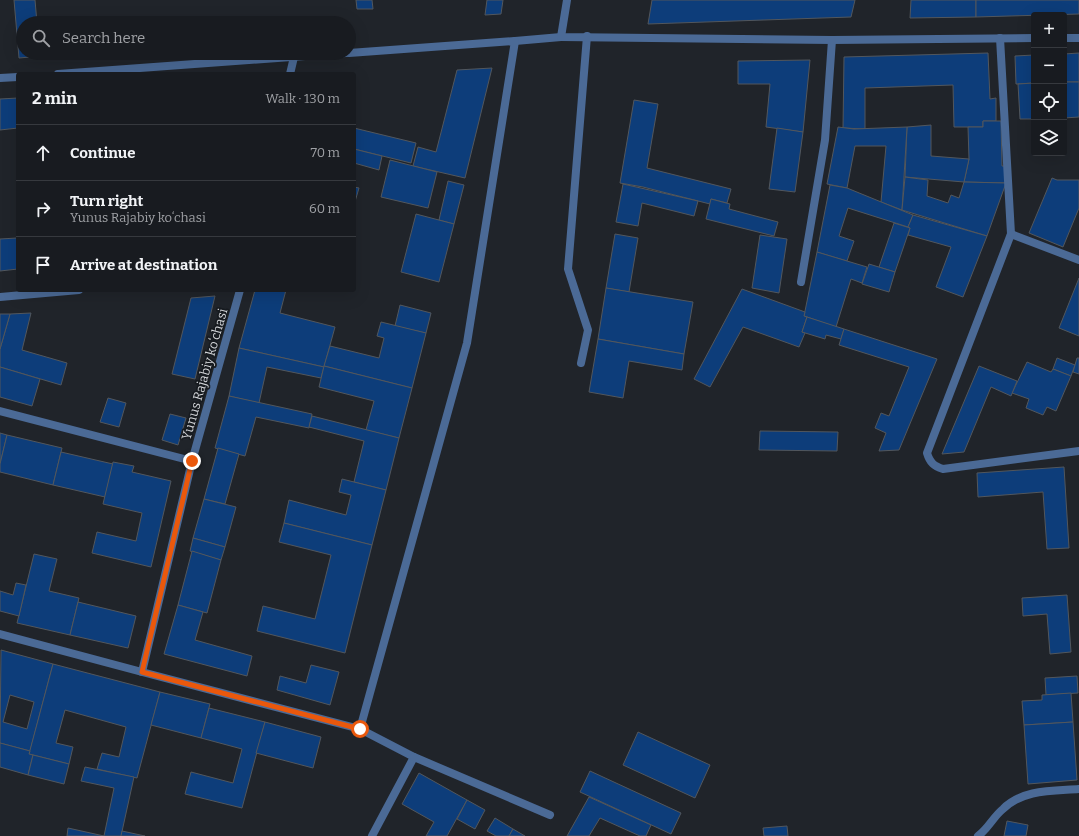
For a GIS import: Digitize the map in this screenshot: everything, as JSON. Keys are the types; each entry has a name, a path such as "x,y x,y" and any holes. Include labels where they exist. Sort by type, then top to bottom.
{"street":[{"path":"561,37 567,0"},
{"path":"581,363 588,330 568,269 587,36"},
{"path":"356,52 587,36 832,40 1031,38"},
{"path":"1000,38 1011,234 927,453 934,466 944,469 1079,451"},
{"path":"1067,38 1079,38"},
{"path":"360,729 467,343 515,40"},
{"path":"800,282 825,140 832,40"},
{"path":"86,72 252,60"},
{"path":"290,72 293,60"},
{"path":"0,78 16,77"},
{"path":"1011,234 1079,260"},
{"path":"0,297 56,292"},
{"name":"Yunus Rajabiy koʻchasi","path":"142,672 192,461 239,292"},
{"path":"0,411 192,461"},
{"path":"0,634 360,729 414,758 550,815"},
{"path":"372,836 414,758"},
{"path":"978,836 986,830 1003,809 1020,798 1039,791 1079,789"}],"building":[{"path":"14,0 35,0 36,16 16,16 16,23"},
{"path":"356,0 372,0 373,9 357,9"},
{"path":"487,0 503,0 501,14 485,15"},
{"path":"652,0 855,0 851,17 648,24"},
{"path":"911,0 976,0 976,17 910,18"},
{"path":"976,0 1079,0 1079,14 1067,14 1067,12 1031,12 1031,15 976,17"},
{"path":"988,53 990,99 996,98 996,121 983,121 983,127 954,127 953,85 865,88 865,129 843,128 844,57"},
{"path":"1079,53 1079,82 1067,82 1067,54"},
{"path":"1031,55 1031,83 1016,84 1015,56"},
{"path":"810,60 803,132 766,127 770,84 738,84 738,61"},
{"path":"492,68 465,178 413,166 418,147 436,152 457,70"},
{"path":"1067,82 1079,82 1079,117 1067,118"},
{"path":"1031,83 1031,119 1020,119 1018,84"},
{"path":"16,98 16,128 0,130 0,99"},
{"path":"634,100 658,104 647,168 731,189 727,203 711,199 710,204 643,187 620,183"},
{"path":"983,121 1001,121 1002,166 1006,166 1006,183 964,182 969,159 968,127 983,127"},
{"path":"931,125 931,156 969,159 964,182 905,177 907,127"},
{"path":"838,127 854,129 907,127 902,210 881,202 886,146 855,146 847,188 827,184"},
{"path":"356,128 416,143 411,163 356,149"},
{"path":"777,128 803,132 795,192 769,189"},
{"path":"356,150 382,156 379,170 356,164"},
{"path":"390,160 437,172 428,208 381,197"},
{"path":"905,177 928,180 927,196 948,203 951,195 959,198 964,182 1006,183 987,236 902,210"},
{"path":"1052,178 1057,180 1079,180 1079,208 1063,247 1029,233"},
{"path":"448,181 464,185 454,224 439,220"},
{"path":"623,184 698,201 694,216 642,203 638,226 616,222"},
{"path":"830,185 847,188 913,215 908,227 848,208 839,236 854,241 847,261 817,252"},
{"path":"356,187 359,188 356,198"},
{"path":"711,199 730,204 729,209 778,222 774,236 706,219"},
{"path":"416,214 454,224 439,282 401,272"},
{"path":"913,215 987,236 963,297 936,287 951,247 908,235 910,228 908,227"},
{"path":"894,223 910,228 895,272 879,267"},
{"path":"615,234 638,238 629,292 606,288"},
{"path":"760,235 787,239 779,293 752,288"},
{"path":"16,238 16,269 0,271 0,239"},
{"path":"817,252 867,267 862,283 851,279 836,327 804,316"},
{"path":"869,264 895,272 889,292 862,284"},
{"path":"1079,278 1079,336 1059,328"},
{"path":"606,288 693,302 684,354 598,339"},
{"path":"742,289 805,312 804,316 807,317 802,332 805,333 799,347 743,327 710,387 694,379"},
{"path":"254,292 285,292 280,313 335,327 324,367 239,348"},
{"path":"215,296 195,379 172,374 191,298"},
{"path":"400,305 431,313 426,333 395,326"},
{"path":"31,313 22,350 67,363 61,385 0,367 0,349 10,314"},
{"path":"0,314 10,314 0,349"},
{"path":"807,317 844,329 841,339 826,335 825,339 802,332"},
{"path":"381,322 426,333 412,388 324,366 330,346 379,358 384,338 377,336"},
{"path":"844,329 937,359 899,450 879,451 886,433 875,428 881,413 889,416 909,367 839,345"},
{"path":"598,339 684,354 682,370 629,361 623,398 589,392"},
{"path":"239,348 324,367 321,378 267,367 259,403 229,396"},
{"path":"1057,358 1075,365 1071,376 1053,369"},
{"path":"1077,358 1079,358 1079,374 1073,372"},
{"path":"1027,362 1051,372 1053,369 1071,376 1056,411 1047,407 1043,415 1026,408 1029,399 1012,393"},
{"path":"324,366 412,388 399,438 366,430 374,401 319,387"},
{"path":"979,366 1017,381 1011,396 991,387 964,452 942,454"},
{"path":"0,367 40,379 32,406 0,397"},
{"path":"229,396 312,414 309,428 256,417 245,456 215,448"},
{"path":"108,398 126,403 119,427 100,422"},
{"path":"170,414 186,418 178,445 162,440"},
{"path":"312,416 399,438 386,490 354,482 364,441 309,427"},
{"path":"760,431 838,432 837,451 759,450"},
{"path":"0,433 7,435 0,464"},
{"path":"7,435 62,448 53,485 0,472 0,464"},
{"path":"218,448 239,454 225,504 204,499"},
{"path":"61,452 113,464 105,497 53,485"},
{"path":"113,462 134,466 132,472 171,481 151,567 92,553 97,532 136,541 142,513 103,504"},
{"path":"1064,467 1069,548 1047,549 1043,492 978,497 977,473"},
{"path":"342,479 386,490 372,545 284,523 289,500 346,515 351,495 339,492"},
{"path":"204,499 236,507 225,547 193,538"},
{"path":"284,523 372,545 345,653 257,631 263,606 315,619 331,555 279,542"},
{"path":"193,538 225,547 221,560 190,551"},
{"path":"192,551 221,560 207,613 178,605"},
{"path":"34,554 57,559 49,591 79,598 70,635 17,623"},
{"path":"16,583 26,585 19,616 0,611 0,591 13,595"},
{"path":"1067,595 1071,652 1050,654 1047,614 1023,616 1022,598"},
{"path":"78,602 136,616 128,648 70,635"},
{"path":"178,605 203,612 195,640 252,656 247,676 164,654"},
{"path":"1,650 53,664 30,751 0,743","holes":["10,695 34,702 27,729 3,722"]},
{"path":"53,664 160,692 137,778 97,769 102,753 119,757 126,727 65,710 56,743 73,747 69,764 29,754"},
{"path":"311,665 339,672 330,705 277,690 280,676 306,683"},
{"path":"1077,676 1078,693 1046,695 1045,678"},
{"path":"160,692 210,704 201,738 151,725"},
{"path":"1071,693 1073,722 1024,725 1022,701 1042,700 1042,695"},
{"path":"209,708 265,722 242,808 185,794 191,772 233,783 242,749 201,738"},
{"path":"265,722 321,737 313,768 256,753"},
{"path":"1073,722 1077,780 1028,784 1024,725"},
{"path":"638,732 710,765 695,798 623,765"},
{"path":"0,743 30,751 29,754 33,755 28,775 0,767"},
{"path":"33,755 69,764 64,784 28,775"},
{"path":"85,767 134,777 121,836 104,836 114,788 81,781"},
{"path":"590,771 681,813 671,834 580,792"},
{"path":"419,773 467,800 447,836 426,836 434,822 402,804"},
{"path":"589,797 651,825 646,836 640,836 600,818 589,836 567,836"},
{"path":"467,800 485,810 475,829 457,819"},
{"path":"495,818 513,829 509,836 496,836 487,831"},
{"path":"1007,821 1028,825 1026,836 1004,836"},
{"path":"787,826 788,836 764,836 763,828"},
{"path":"68,828 104,836 67,836"},
{"path":"513,829 525,836 509,836"},
{"path":"122,831 145,836 121,836"}],"route":[{"path":"192,461 142,672 360,729"}]}
